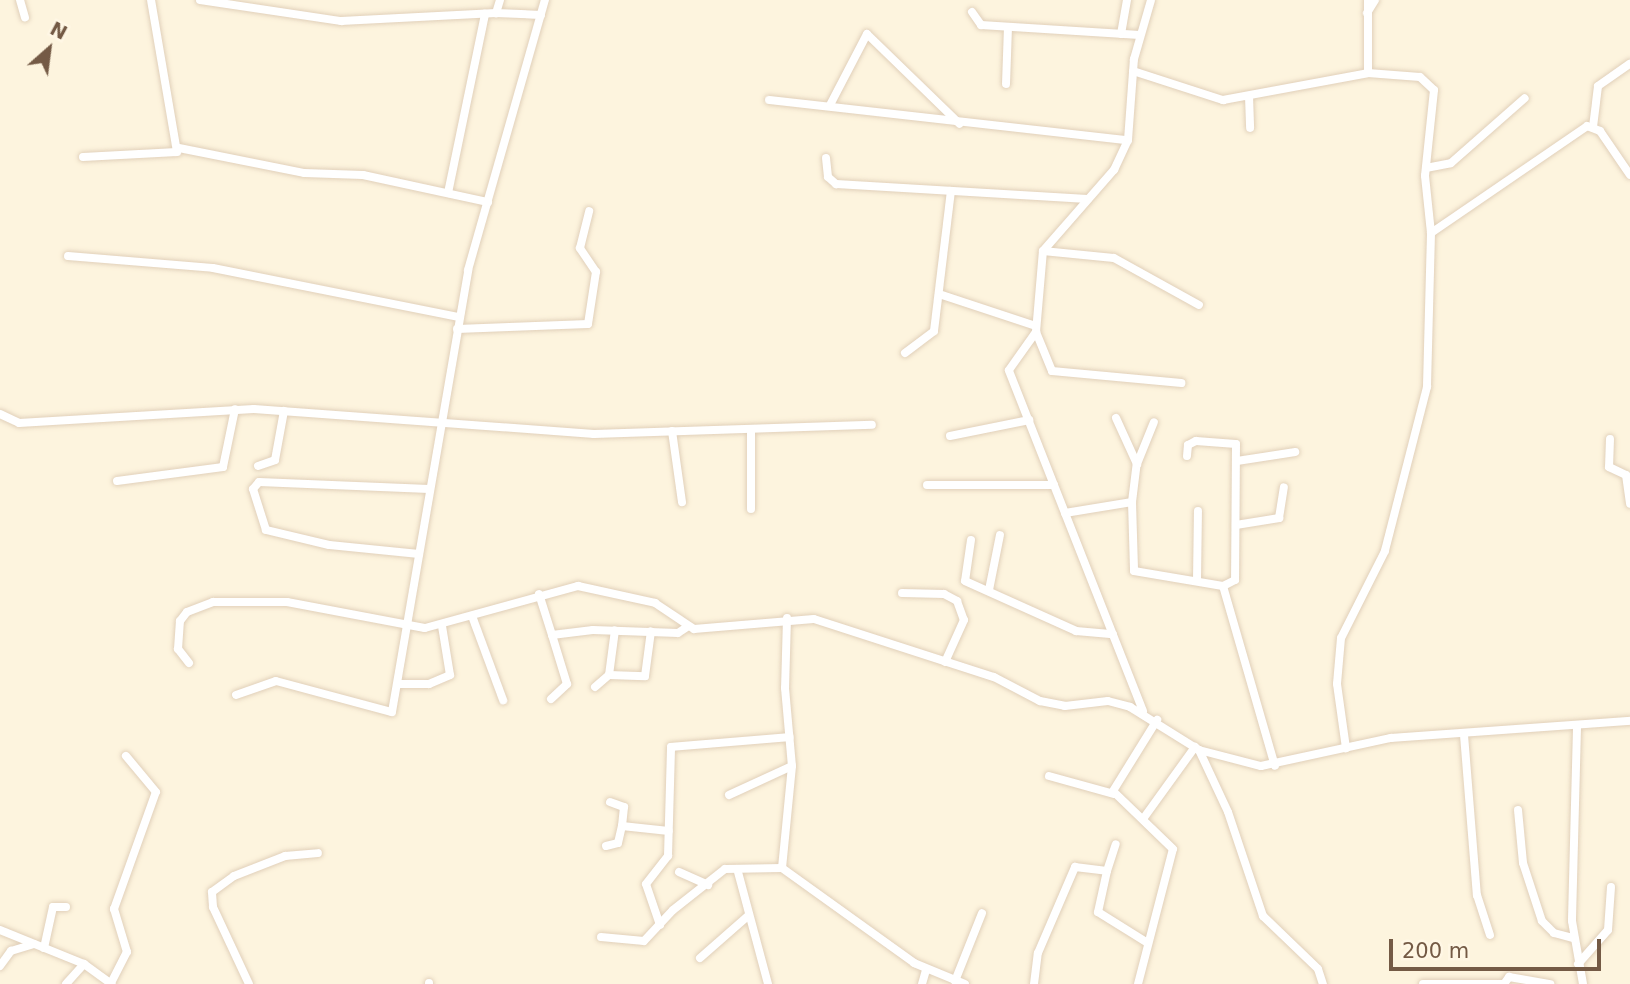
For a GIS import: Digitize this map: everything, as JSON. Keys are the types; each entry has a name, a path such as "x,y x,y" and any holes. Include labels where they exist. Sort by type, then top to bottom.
{"street":[{"path":"20,0 25,17"},
{"path":"151,0 179,148"},
{"path":"200,0 341,21 496,13 541,15"},
{"path":"496,13 500,0"},
{"path":"236,695 276,681 393,712 410,625 429,489 457,329 488,202 545,0"},
{"path":"1121,34 1127,0"},
{"path":"1152,0 1140,35 1133,71 1128,140 1114,170 1043,251 1036,329 1052,371 1181,383"},
{"path":"1368,0 1365,15 1368,73"},
{"path":"1365,15 1376,0"},
{"path":"972,12 977,23 1007,28 1140,35"},
{"path":"448,193 485,14"},
{"path":"1006,84 1007,28"},
{"path":"830,105 867,34 960,124"},
{"path":"1630,64 1598,86 1594,127 1630,175"},
{"path":"1133,71 1212,98 1249,96 1368,73 1420,77 1431,84 1434,118 1426,168 1431,233 1429,366 1421,419 1385,551 1341,638 1337,684 1346,748"},
{"path":"1249,96 1250,128"},
{"path":"1426,168 1451,163 1525,98"},
{"path":"769,100 830,105 960,124 1128,140"},
{"path":"1431,233 1580,129 1594,127"},
{"path":"83,156 168,156 179,148 304,173 372,176 488,202"},
{"path":"826,158 832,183 1088,199"},
{"path":"905,353 931,338 951,191"},
{"path":"457,329 588,324 596,272 580,248 589,211"},
{"path":"1043,251 1114,258 1199,305"},
{"path":"68,256 213,268 460,317"},
{"path":"939,294 1036,329"},
{"path":"1036,329 1009,370 1143,711"},
{"path":"117,481 223,467 235,409"},
{"path":"0,414 19,424 235,409 594,434 872,425"},
{"path":"258,466 275,460 284,411"},
{"path":"1116,418 1137,464"},
{"path":"950,436 1029,420"},
{"path":"1154,422 1137,464 1132,502 1134,571 1223,586 1235,583 1237,461 1232,442 1191,442 1187,456"},
{"path":"751,429 751,509"},
{"path":"672,432 682,502"},
{"path":"1610,439 1609,467 1626,475 1630,504"},
{"path":"1237,461 1295,452"},
{"path":"419,554 329,545 266,530 253,489 259,482 429,489"},
{"path":"927,485 1054,485"},
{"path":"1236,524 1279,518 1284,487"},
{"path":"1065,513 1132,502"},
{"path":"1197,580 1198,511"},
{"path":"989,590 1000,535"},
{"path":"971,540 964,579 1076,631 1113,634"},
{"path":"189,663 178,649 180,621 187,612 213,602 287,602 410,625 442,626 539,594 578,586 656,603 687,627"},
{"path":"1223,586 1275,766"},
{"path":"902,593 944,594 957,601 964,620 945,662"},
{"path":"539,594 567,684 551,699"},
{"path":"472,616 503,700"},
{"path":"782,867 792,766 785,688 787,618"},
{"path":"552,635 615,630 678,633 687,627 787,618 814,619 945,662 1053,704 1108,701 1143,711 1197,749 1275,766 1391,738 1577,728 1630,721"},
{"path":"398,684 429,684 450,676 442,626"},
{"path":"595,687 609,675 615,630"},
{"path":"609,675 645,676 651,631"},
{"path":"1114,794 1157,720"},
{"path":"1577,728 1573,938 1583,984"},
{"path":"1465,735 1477,895 1490,935"},
{"path":"660,925 646,884 666,860 671,747 790,737"},
{"path":"1143,819 1197,749"},
{"path":"1197,749 1228,812 1264,916 1318,969 1323,984"},
{"path":"0,930 84,964 111,984 127,952 114,908 156,792 126,756"},
{"path":"729,795 792,766"},
{"path":"1049,776 1114,794 1173,849 1146,942 1138,984"},
{"path":"606,846 618,843 624,807 610,802"},
{"path":"1518,810 1523,863 1542,921 1554,933 1573,938"},
{"path":"622,826 669,831"},
{"path":"1116,844 1098,912 1146,942"},
{"path":"249,984 214,907 212,892 234,876 285,856 318,853"},
{"path":"1034,984 1038,953 1070,871 1079,866 1107,871"},
{"path":"601,937 644,941 725,870 738,872 782,867 926,970 965,984"},
{"path":"679,872 708,885"},
{"path":"738,872 768,984"},
{"path":"1578,964 1608,930 1611,887"},
{"path":"44,948 53,907 66,907"},
{"path":"955,981 982,912"},
{"path":"700,958 748,916"},
{"path":"0,966 11,951 34,944"},
{"path":"66,984 84,964"},
{"path":"922,984 926,970"},
{"path":"1423,984 1504,984 1509,977 1550,984"}]}
